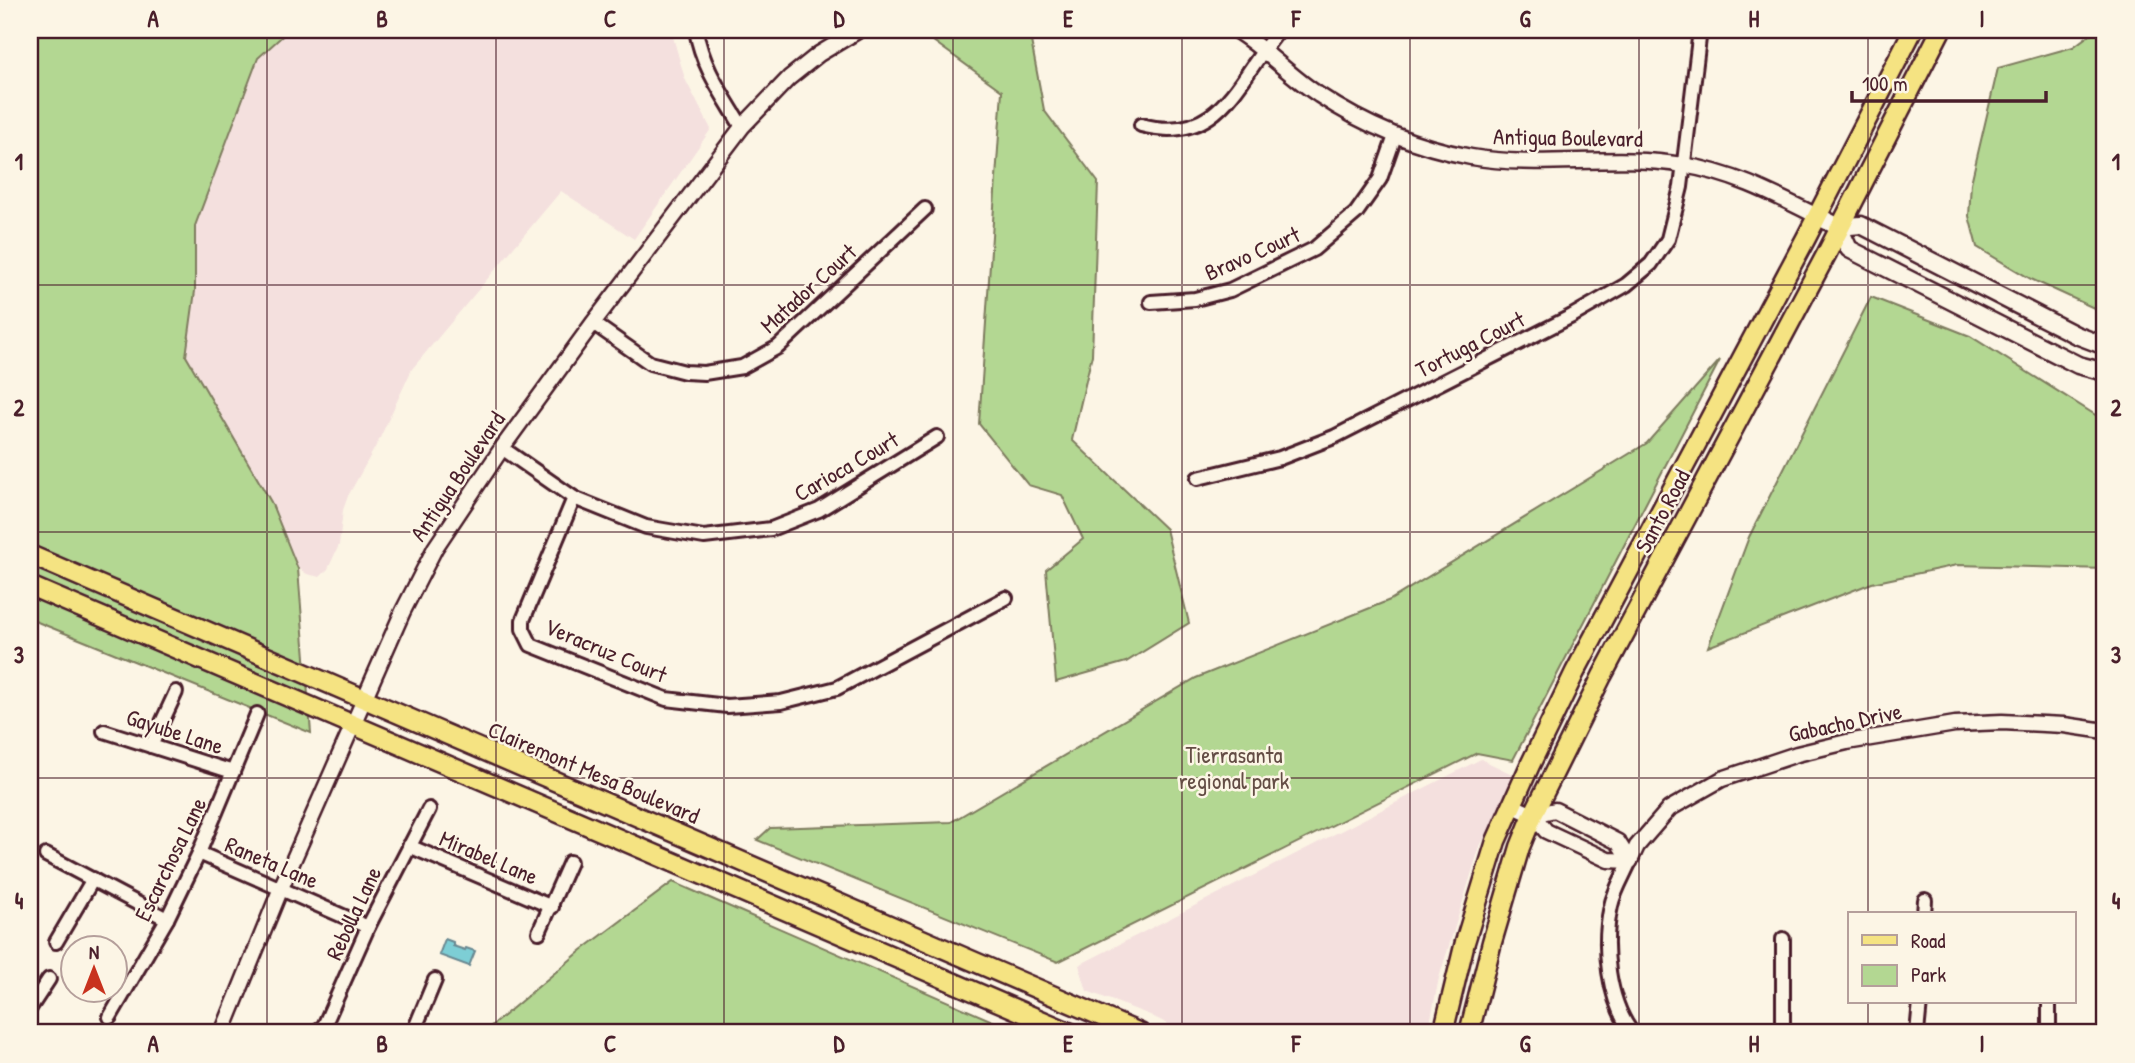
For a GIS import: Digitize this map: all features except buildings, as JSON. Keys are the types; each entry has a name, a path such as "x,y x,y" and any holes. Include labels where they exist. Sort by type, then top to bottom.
{"main road":[{"name":"Santo Road","path":"1443,1033 1482,886 1511,805 1575,672 1913,30"},
{"name":"Santo Road","path":"1469,1033 1495,931 1520,847 1533,815 1602,676 1941,30"},
{"name":"Antigua Boulevard","path":"1817,216 1839,227 1861,225 2076,335 2105,346"},
{"name":"Antigua Boulevard","path":"1839,227 1849,249 2078,365 2105,372"},
{"name":"Clairemont Mesa Boulevard","path":"30,555 1140,1033"},
{"path":"30,586 1072,1033"}],"street":[{"path":"696,30 707,71 742,127"},
{"name":"Antigua Boulevard","path":"222,1033 281,888 403,611 435,548 502,448 593,323 742,127 789,78 820,54 859,30"},
{"name":"Antigua Boulevard","path":"1235,30 1319,95 1395,136 1470,157 1521,162 1654,162 1685,165 1751,183 1817,216"},
{"path":"1141,125 1161,130 1190,128 1206,120 1224,105 1279,30"},
{"name":"Tortuga Court","path":"1198,478 1280,458 1334,438 1572,316 1626,285 1651,264 1668,239 1685,165 1700,30"},
{"name":"Bravo Court","path":"1151,302 1195,299 1230,290 1314,249 1356,212 1380,179 1395,136"},
{"name":"Matador Court","path":"593,323 650,363 685,372 704,373 742,367 778,347 925,209"},
{"name":"Carioca Court","path":"502,448 574,498 646,527 704,537 771,529 820,510 937,437"},
{"name":"Veracruz Court","path":"574,498 523,620 523,629 531,645 666,699 727,706 780,702 837,688 1006,598"},
{"path":"151,746 176,692"},
{"name":"Escarchosa Lane","path":"110,1017 167,919 257,714"},
{"name":"Gabacho Drive","path":"1630,861 1637,846 1669,808 1722,779 1797,754 1847,742 1955,724 2002,722 2064,725 2105,731"},
{"name":"Gayube Lane","path":"104,731 233,772"},
{"path":"1511,805 1533,815 1546,831 1608,860 1630,861"},
{"name":"Rebolla Lane","path":"319,1030 429,808"},
{"path":"1533,815 1555,810 1618,842 1630,861"},
{"name":"Mirabel Lane","path":"409,846 552,907"},
{"name":"Raneta Lane","path":"198,853 368,927"},
{"path":"46,855 167,919"},
{"path":"1630,861 1611,905 1607,952 1615,998 1625,1024 1632,1033"},
{"name":"Mirabel Lane","path":"539,933 570,862"},
{"path":"55,942 93,879"},
{"path":"1924,912 1925,900"},
{"path":"1783,939 1783,1033"},
{"path":"30,1008 49,979"},
{"path":"413,1033 435,980"},
{"path":"1917,1033 1920,1004"},
{"path":"2049,1004 2049,1033"},
{"path":"319,1030 341,1033"}],"shaded area":[{"path":"289,30 586,30 590,33 601,30 671,30 685,79 711,129 634,239 561,191 412,369 378,442 348,496 343,510 339,545 328,569 320,577 307,574 295,566 271,502 186,356 195,291 195,226 258,58"},
{"path":"1481,759 1514,775 1497,816 1480,846 1439,978 1428,1033 1186,1033 1150,1015 1087,991 1079,965"}],"green space":[{"path":"30,30 289,30 258,58 195,226 195,291 186,356 271,502 298,569 311,733 30,619"},
{"path":"918,30 1029,30 1044,110 1098,182 1092,355 1072,440 1166,529 1189,623 1126,662 1056,682 1046,570 1083,539 1062,495 1028,485 979,424 1002,91"},
{"path":"2096,30 2105,30 2105,286 2103,297 2096,309 2031,279 1977,247 1969,216 1971,183 1998,68 2073,47"},
{"path":"1871,297 1970,336 2105,421 2105,569 1957,565 1872,583 1708,647 1749,537"},
{"name":"Tierrasanta regional park","path":"1720,360 1513,760 1477,753 1058,962 757,840 770,828 951,822 1196,678 1390,600 1647,443"},
{"path":"673,882 1020,1033 483,1033 582,950"}],"water":[{"path":"445,939 453,942 453,946 475,951 469,966 439,955"}]}
